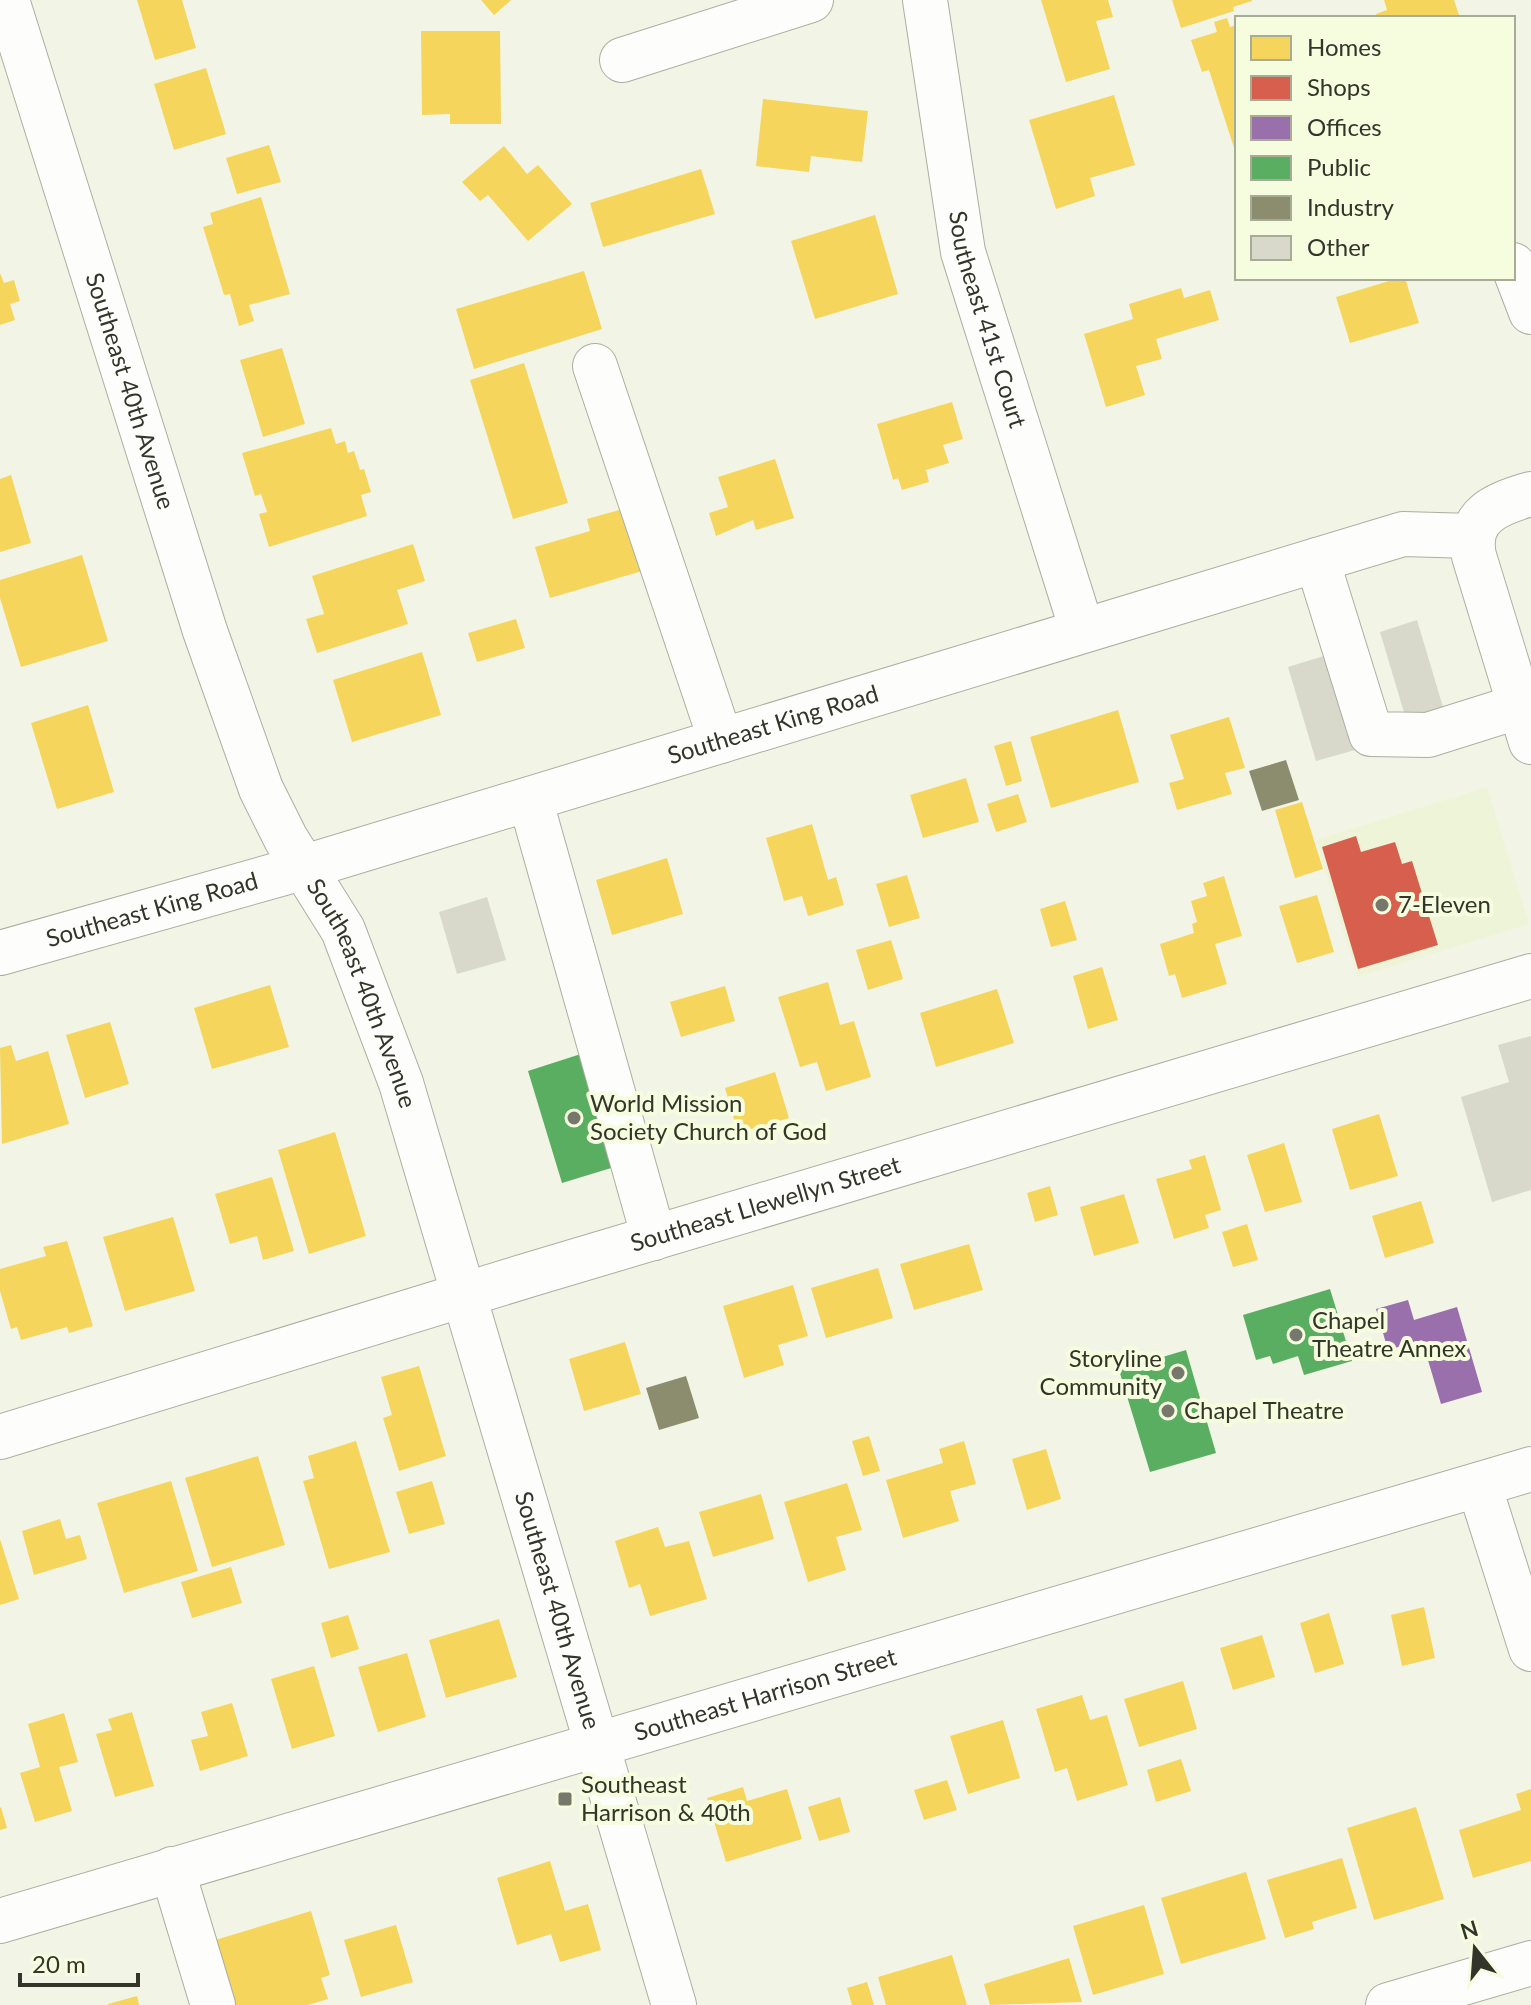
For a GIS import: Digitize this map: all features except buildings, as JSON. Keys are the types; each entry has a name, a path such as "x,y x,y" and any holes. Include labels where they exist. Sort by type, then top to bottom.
{"street":[{"name":"Southeast 40th Avenue","path":"7,0 205,631 261,789 286,839 343,930 380,1023 465,1294 674,2005"},
{"path":"622,60 811,0"},
{"name":"Southeast 41st Court","path":"925,0 963,252 1082,630"},
{"path":"1515,270 1531,312"},
{"path":"595,366 721,741"},
{"path":"1317,560 1371,734 1428,735 1525,724 1474,556 1472,536 1477,523 1491,508 1531,494"},
{"name":"Southeast King Road","path":"0,953 305,867 1403,534 1472,536"},
{"path":"530,799 654,1238"},
{"name":"Southeast Llewellyn Street","path":"0,1437 465,1294 1531,976"},
{"name":"Southeast Harrison Street","path":"0,1921 600,1747 1531,1469"},
{"path":"1479,1485 1531,1649"},
{"path":"172,1869 213,2005"},
{"path":"1388,2005 1531,1963"}],"shaded area":[{"path":"1487,787 1529,924 1357,977 1316,840"}],"place":[{"name":"7-Eleven","path":"1382,905"},
{"name":"World Mission Society Church of God","path":"574,1118"},
{"name":"Chapel Theatre Annex","path":"1296,1335"},
{"name":"Storyline Community","path":"1178,1373"},
{"name":"Chapel Theatre","path":"1168,1411"},
{"name":"Southeast Harrison & 40th","path":"565,1799"}]}
